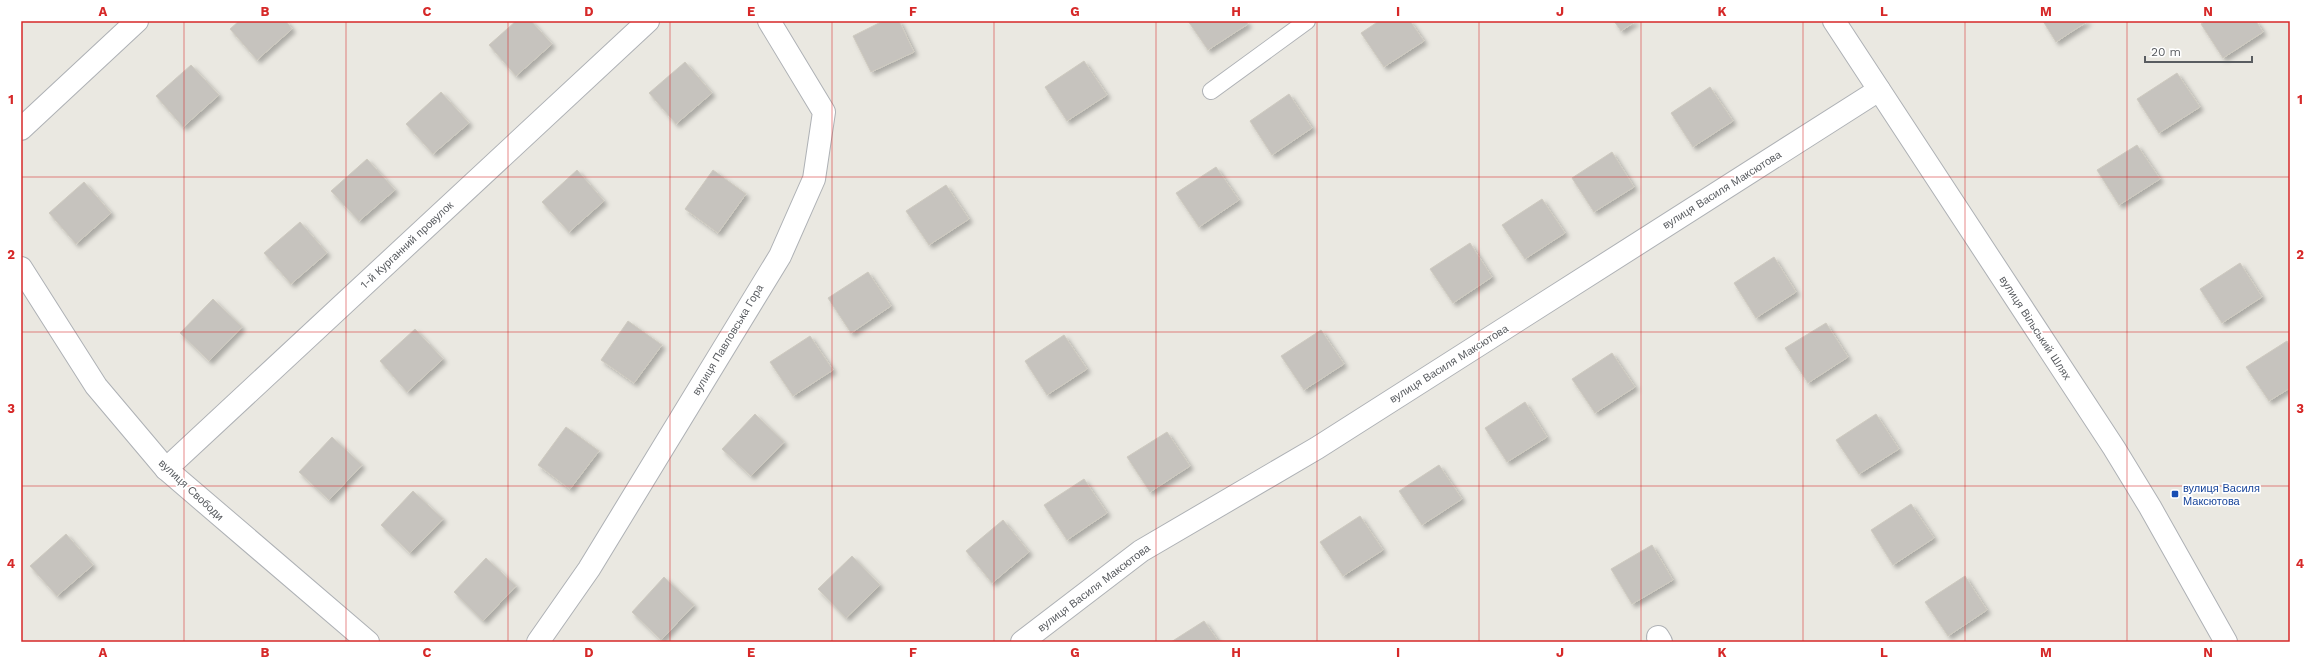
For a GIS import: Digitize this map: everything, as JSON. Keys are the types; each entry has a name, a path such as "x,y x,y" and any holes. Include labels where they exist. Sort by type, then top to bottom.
{"street":[{"path":"21,129 137,21"},
{"name":"1-й Курганний провулок","path":"166,469 648,21"},
{"name":"вулиця Павловська Гора","path":"538,642 589,569 780,256 814,179 824,112 769,21"},
{"name":"вулиця Вільський Шлях","path":"1834,21 2122,461 2150,507 2226,642"},
{"name":"вулиця Василя Максютова","path":"1022,642 1141,551 1317,448 1879,90"},
{"name":"вулиця Свободи","path":"21,268 96,386 166,469 368,642"}],"lane":[{"path":"1211,91 1307,21"}],"building":[{"path":"239,21 286,21 292,29 257,60 230,29"},
{"path":"516,21 531,21 552,44 516,76 489,45"},
{"path":"883,21 899,21 914,52 871,72 853,36"},
{"path":"1188,21 1246,21 1248,24 1208,50"},
{"path":"1379,21 1410,21 1424,41 1384,67 1361,33"},
{"path":"1614,21 1636,21 1621,31"},
{"path":"2043,21 2088,21 2056,42"},
{"path":"2206,21 2256,21 2263,32 2223,58 2201,24"},
{"path":"1084,61 1107,95 1067,121 1045,87"},
{"path":"685,62 712,93 676,124 649,93"},
{"path":"191,65 219,95 183,127 156,96"},
{"path":"2177,73 2200,107 2159,133 2137,99"},
{"path":"1710,87 1733,121 1693,147 1671,113"},
{"path":"441,92 469,123 433,154 406,124"},
{"path":"1289,94 1312,128 1272,155 1250,121"},
{"path":"2137,145 2160,179 2119,205 2097,170"},
{"path":"1612,152 1634,187 1594,212 1572,178"},
{"path":"367,159 395,190 359,221 331,191"},
{"path":"1216,167 1239,200 1199,227 1176,193"},
{"path":"577,170 604,201 569,232 542,202"},
{"path":"713,170 746,194 718,233 685,209"},
{"path":"84,182 111,213 76,244 49,213"},
{"path":"946,185 969,219 929,245 906,211"},
{"path":"1542,199 1565,233 1525,259 1502,225"},
{"path":"300,222 327,253 291,284 264,253"},
{"path":"1470,243 1492,277 1453,303 1430,269"},
{"path":"1774,257 1796,292 1756,318 1734,283"},
{"path":"2240,263 2262,297 2222,323 2200,289"},
{"path":"868,272 891,306 851,333 828,298"},
{"path":"213,299 242,327 209,361 180,333"},
{"path":"628,321 662,345 634,383 601,360"},
{"path":"1826,323 1848,357 1808,383 1785,348"},
{"path":"415,329 443,359 407,392 380,361"},
{"path":"1321,330 1344,364 1304,390 1281,356"},
{"path":"1064,335 1087,369 1047,395 1025,361"},
{"path":"810,336 833,370 793,396 770,362"},
{"path":"2287,341 2290,346 2290,388 2269,401 2246,367"},
{"path":"1612,353 1635,387 1595,413 1572,379"},
{"path":"1525,402 1547,437 1507,462 1485,428"},
{"path":"755,414 784,442 751,476 722,449"},
{"path":"1876,414 1899,449 1859,474 1836,440"},
{"path":"566,427 599,451 570,489 538,465"},
{"path":"1167,432 1190,466 1150,492 1127,457"},
{"path":"332,437 362,465 329,500 299,472"},
{"path":"1439,465 1462,499 1422,525 1399,491"},
{"path":"1084,479 1107,513 1067,540 1044,505"},
{"path":"413,491 443,519 410,553 381,525"},
{"path":"1911,504 1934,538 1893,565 1871,530"},
{"path":"1360,516 1383,550 1343,576 1320,542"},
{"path":"1003,520 1029,552 992,583 966,551"},
{"path":"66,534 93,565 57,596 30,566"},
{"path":"1652,545 1673,580 1632,604 1611,569"},
{"path":"852,556 880,585 846,618 818,589"},
{"path":"486,558 516,586 483,621 454,592"},
{"path":"1965,576 1987,610 1948,636 1925,602"},
{"path":"664,577 694,605 661,640 632,612"},
{"path":"1204,621 1219,642 1171,642"}],"place":[{"name":"вулиця Василя Максютова","path":"2175,494"}]}
